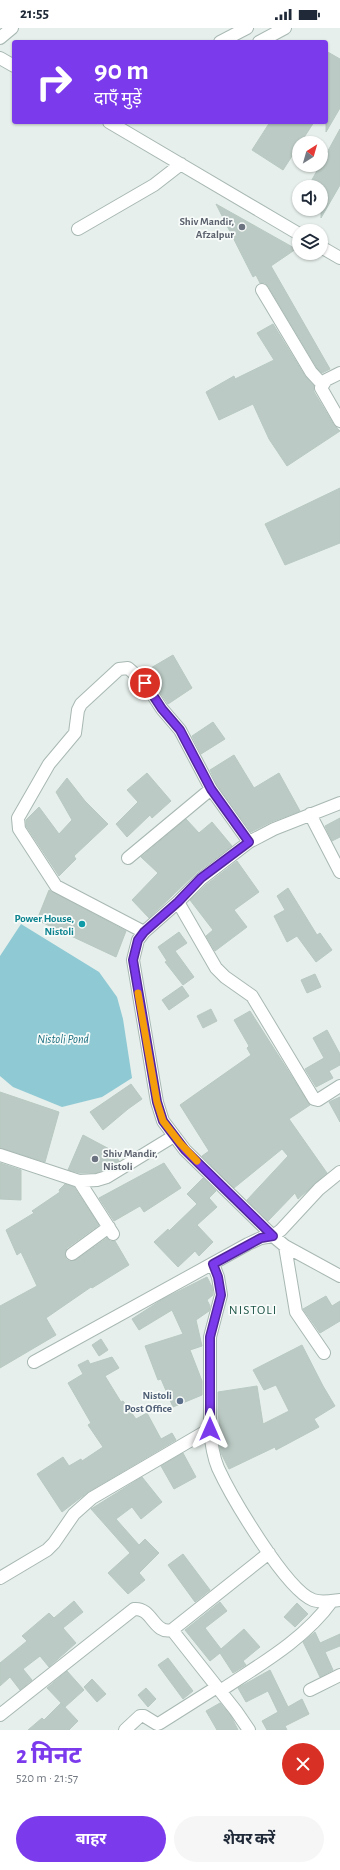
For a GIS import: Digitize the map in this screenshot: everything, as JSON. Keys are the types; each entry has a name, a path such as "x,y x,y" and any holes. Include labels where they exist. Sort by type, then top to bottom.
{"street":[{"path":"0,38 12,28"},
{"path":"224,40 248,28"},
{"path":"262,40 285,28"},
{"path":"0,58 12,65"},
{"path":"112,124 292,230"},
{"path":"78,229 154,185 181,164"},
{"path":"328,251 340,258"},
{"path":"262,290 311,372 322,384 321,388 340,421"},
{"path":"322,384 326,380 340,373"},
{"path":"144,932 56,886 18,829 18,818 49,764 75,733 78,710 81,704 119,669 124,668 133,671 145,683 162,709 175,723 211,789 249,842"},
{"path":"128,858 211,789"},
{"path":"340,803 261,835 249,842 201,878 178,902 144,932 135,949 133,960 157,1102 163,1121 185,1150 273,1236 286,1246 340,1276"},
{"path":"310,814 340,872"},
{"path":"178,902 216,968 225,977 252,996 314,1099 318,1100 340,1086"},
{"path":"0,1155 79,1181 97,1180 107,1177 174,1136"},
{"path":"34,1362 261,1238 273,1236 287,1224 319,1189 340,1172"},
{"path":"72,1254 111,1230 79,1181"},
{"path":"286,1246 296,1312 324,1353"},
{"path":"213,1264 218,1277 221,1295 210,1337 210,1429 211,1440 218,1466 269,1553 287,1578 303,1594 313,1600 336,1601"},
{"path":"0,1578 47,1550 54,1544 74,1514 92,1498 210,1429"},
{"path":"0,1715 134,1609 140,1608 145,1611 161,1630 166,1632 172,1630 269,1553"},
{"path":"125,1730 140,1716 144,1716 156,1724 160,1723 271,1657 296,1638 336,1601"},
{"path":"172,1630 249,1730"},
{"path":"310,1690 340,1675"}],"water":[{"name":"Nistoli Pond","path":"21,924 99,972 117,997 123,1019 132,1078 102,1097 62,1107 13,1087 0,1076 0,956"}],"building":[{"path":"328,52 340,59 340,108 326,132 326,124 328,124"},
{"path":"269,124 313,124 305,136 292,136 292,156 283,170 252,150"},
{"path":"340,129 340,185 328,206 328,180 312,180 316,172 328,172 328,151"},
{"path":"216,204 292,247 292,252 271,266 330,369 322,373 317,368 268,286 265,283 260,283 256,275 253,277"},
{"path":"273,324 305,376 314,386 314,392 334,425 340,431 287,466 269,439 253,404 219,420 206,392 234,376 235,379 274,360 257,333"},
{"path":"340,488 340,543 285,565 265,524"},
{"path":"173,655 192,688 168,704 151,679 144,672"},
{"path":"213,722 225,739 201,754 192,736"},
{"path":"234,755 254,788 279,773 300,811 271,822 251,832 217,785 210,770"},
{"path":"147,773 171,801 152,818 150,815 127,837 116,824 138,802 127,790"},
{"path":"67,778 85,801 108,824 74,856 76,859 59,876 26,826 26,820 39,807 59,834 72,820 56,792"},
{"path":"340,818 340,837 332,841 325,826"},
{"path":"186,819 199,833 212,822 232,846 196,873 149,918 132,900 158,873 141,857"},
{"path":"237,861 259,892 234,910 247,927 215,951 206,936 213,930 190,900 206,885"},
{"path":"288,888 317,935 320,933 332,950 316,962 297,936 287,942 274,916 285,910 277,896"},
{"name":"Power House, Nistoli","path":"49,890 126,931 116,957 37,920"},
{"path":"179,932 187,943 175,951 194,977 183,985 165,962 167,961 158,947"},
{"path":"315,974 321,987 307,993 301,980"},
{"path":"182,986 189,996 169,1010 162,1000"},
{"path":"211,1009 217,1021 203,1028 197,1016"},
{"path":"250,1011 310,1105 289,1119 327,1173 298,1199 295,1193 268,1221 247,1200 288,1156 282,1149 234,1188 202,1156 209,1151 180,1105 251,1055 247,1048 249,1046 234,1020"},
{"path":"327,1030 340,1054 340,1065 329,1071 333,1078 316,1087 305,1069 324,1058 313,1038"},
{"path":"131,1084 142,1099 103,1130 90,1112"},
{"path":"0,1092 59,1112 45,1162 0,1148"},
{"path":"340,1097 340,1122 329,1102"},
{"name":"Shiv Mandir, Nistoli","path":"83,1135 113,1151 119,1161 96,1173 80,1173 68,1170"},
{"path":"0,1163 21,1170 21,1200 0,1199"},
{"path":"164,1163 181,1188 144,1212 140,1206 114,1221 99,1198"},
{"path":"203,1178 216,1191 209,1198 217,1207 197,1225 213,1242 199,1256 195,1251 178,1267 154,1242 168,1229 169,1231 197,1204 187,1194"},
{"path":"65,1184 74,1187 99,1225 67,1248 65,1254 66,1259 69,1261 76,1260 107,1238 110,1241 115,1241 129,1265 92,1288 91,1287 46,1318 56,1335 0,1368 0,1306 37,1286 21,1252 17,1255 6,1230 34,1213 32,1211 60,1192 59,1190"},
{"path":"207,1277 212,1287 213,1295 207,1300 210,1306 209,1311 196,1320 202,1346 190,1350 202,1381 202,1395 173,1407 161,1379 158,1380 145,1346 183,1334 172,1310 139,1330 132,1319 163,1299"},
{"path":"326,1296 332,1306 340,1301 340,1321 320,1333 303,1309"},
{"path":"101,1339 108,1350 99,1356 92,1345"},
{"path":"302,1345 335,1406 314,1419 319,1427 276,1450 275,1447 229,1469 221,1453 218,1438 221,1437 218,1412 218,1392 257,1386 263,1424 289,1411 276,1385 264,1390 253,1370"},
{"path":"112,1357 119,1368 105,1376 121,1402 123,1401 136,1419 147,1413 161,1439 172,1433 176,1440 88,1492 62,1512 37,1474 63,1457 69,1466 81,1459 82,1461 103,1447 88,1425 91,1423 68,1383 83,1374 78,1365 88,1360 90,1364"},
{"path":"183,1453 196,1477 174,1489 161,1466"},
{"path":"142,1477 162,1502 141,1519 132,1507 116,1519 139,1545 145,1539 159,1553 139,1573 145,1580 128,1594 108,1573 130,1553 91,1509"},
{"path":"183,1554 210,1590 195,1602 168,1565"},
{"path":"74,1601 83,1612 63,1628 76,1643 49,1667 40,1656 23,1669 32,1680 20,1690 10,1677 0,1686 0,1663 27,1641 22,1636 49,1613 54,1618"},
{"path":"220,1602 227,1611 205,1628 221,1649 244,1629 260,1647 243,1661 246,1665 233,1673 220,1653 210,1661 185,1630"},
{"path":"297,1603 308,1614 295,1627 284,1617"},
{"path":"315,1632 320,1643 340,1634 340,1646 325,1652 333,1670 320,1677 303,1642"},
{"path":"168,1658 193,1691 183,1699 158,1665"},
{"path":"270,1670 288,1707 302,1699 309,1714 285,1726 287,1730 267,1730 262,1721 278,1712 268,1691 246,1702 238,1688"},
{"path":"67,1671 84,1690 65,1707 47,1688"},
{"path":"92,1679 106,1694 97,1702 84,1687"},
{"path":"146,1688 156,1699 148,1707 138,1695"},
{"path":"61,1703 78,1721 69,1730 28,1730 42,1718 44,1720"},
{"path":"220,1703 231,1716 238,1730 217,1730 206,1711"}],"slow traffic":[{"path":"138,993 157,1102 163,1121 185,1150 197,1161"}],"place":[{"name":"Shiv Mandir, Afzalpur","path":"242,227"},
{"name":"Power House, Nistoli","path":"82,924"},
{"name":"Shiv Mandir, Nistoli","path":"95,1159"},
{"name":"Nistoli Post Office","path":"180,1401"}],"district":[{"name":"NISTOLI","path":"253,1309"}],"route":[{"path":"145,683 162,709 180,730 211,789 249,842 201,878 178,902 144,932 138,940 133,960 157,1102 163,1121 185,1150 273,1236 261,1238 248,1244 213,1264 218,1277 221,1295 211,1328 210,1337 210,1429"}]}
